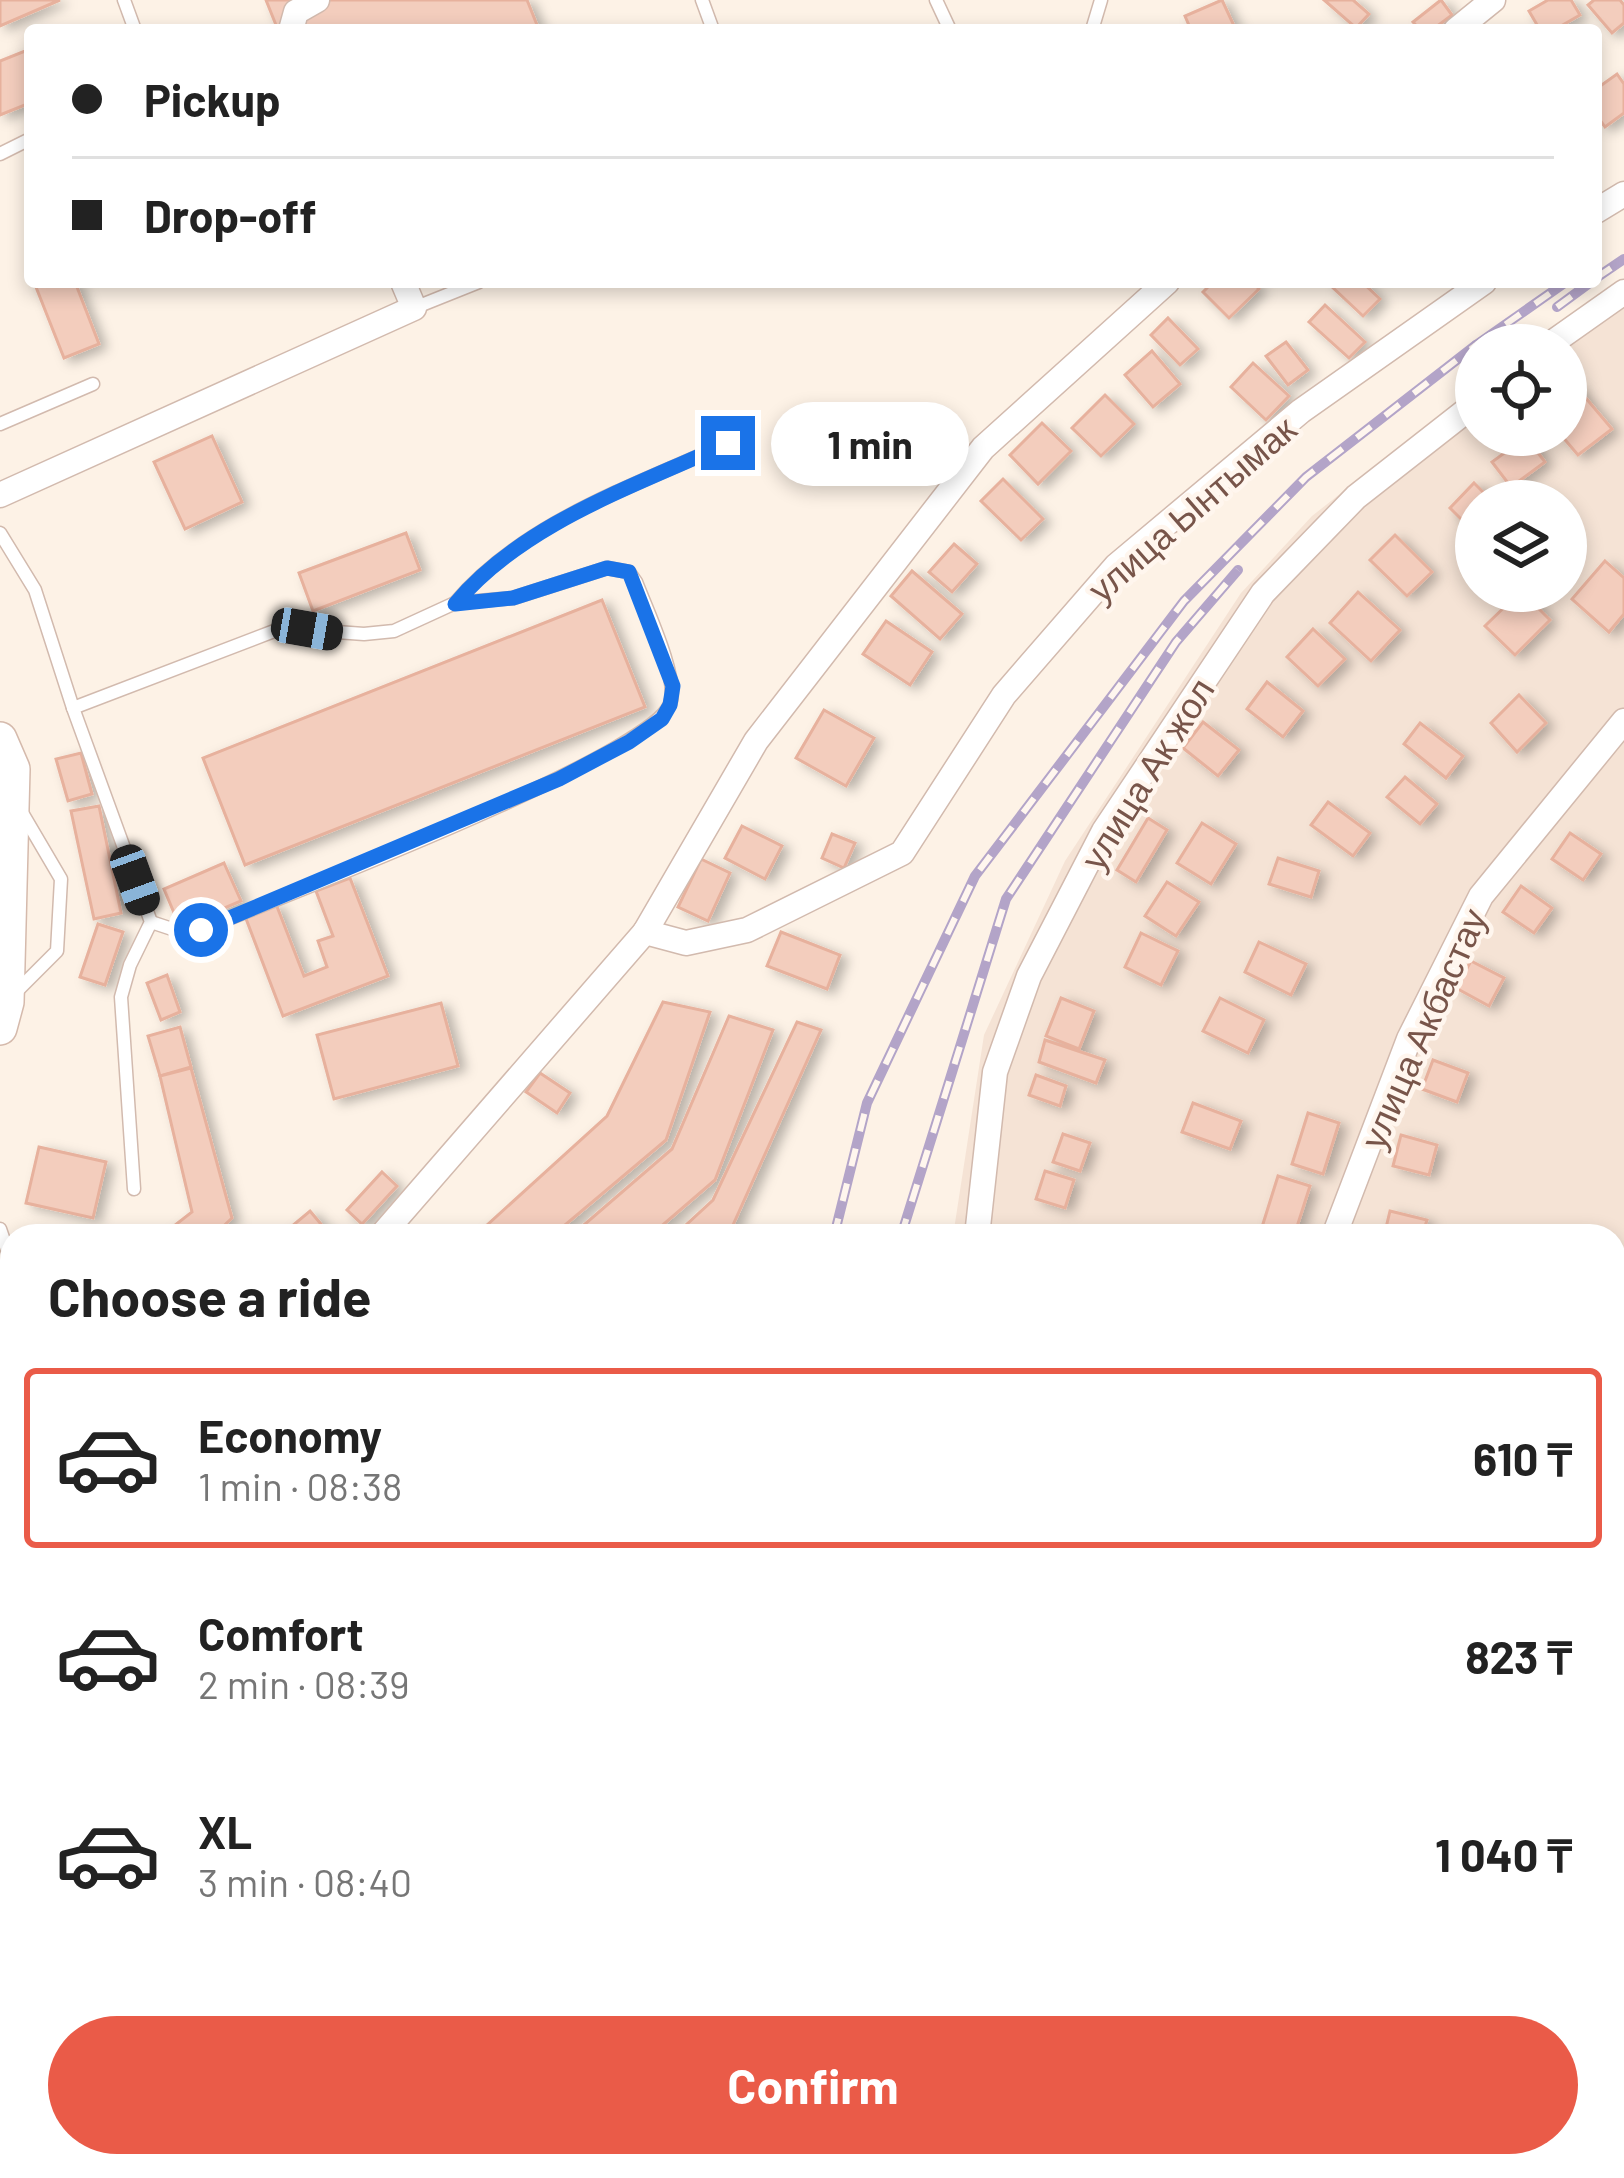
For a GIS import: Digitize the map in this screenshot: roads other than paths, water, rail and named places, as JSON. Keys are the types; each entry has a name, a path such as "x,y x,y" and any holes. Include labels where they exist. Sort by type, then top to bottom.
{"main road":[{"path":"0,739 13,769 4,1015"}],"street":[{"path":"293,24 296,12 317,0"},
{"path":"1463,24 1492,0"},
{"path":"0,495 414,308 406,288"},
{"path":"391,1224 645,932 756,742 983,448 1160,288"},
{"name":"улица Ынтымак","path":"645,932 686,943 747,930 902,853 1004,695 1116,566 1301,411 1475,288"},
{"path":"1579,324 1624,292"},
{"name":"улица Ак жол","path":"978,1224 995,1072 1029,976 1104,831 1262,593 1356,497 1455,419"},
{"name":"улица Акбастау","path":"1339,1224 1409,1039 1481,896 1624,722"}],"lane":[{"path":"414,308 464,288"},
{"path":"0,424 94,384"},
{"path":"455,604 475,580 524,542 728,443"},
{"path":"0,532 35,590 151,922 121,997 134,1189"},
{"path":"73,708 282,628 364,634 394,631 455,604 513,598 607,568 629,572 673,686 662,719 559,779 201,930 181,932 151,922"},
{"path":"4,1015 57,951 61,879 12,795"}],"railway":[{"path":"1602,274 1624,259"},
{"path":"1506,324 1557,288"},
{"path":"1557,307 1583,288"},
{"path":"837,1224 867,1103 975,876 1184,601 1306,477 1455,361"},
{"path":"905,1224 1006,899 1176,642 1238,570"}]}
